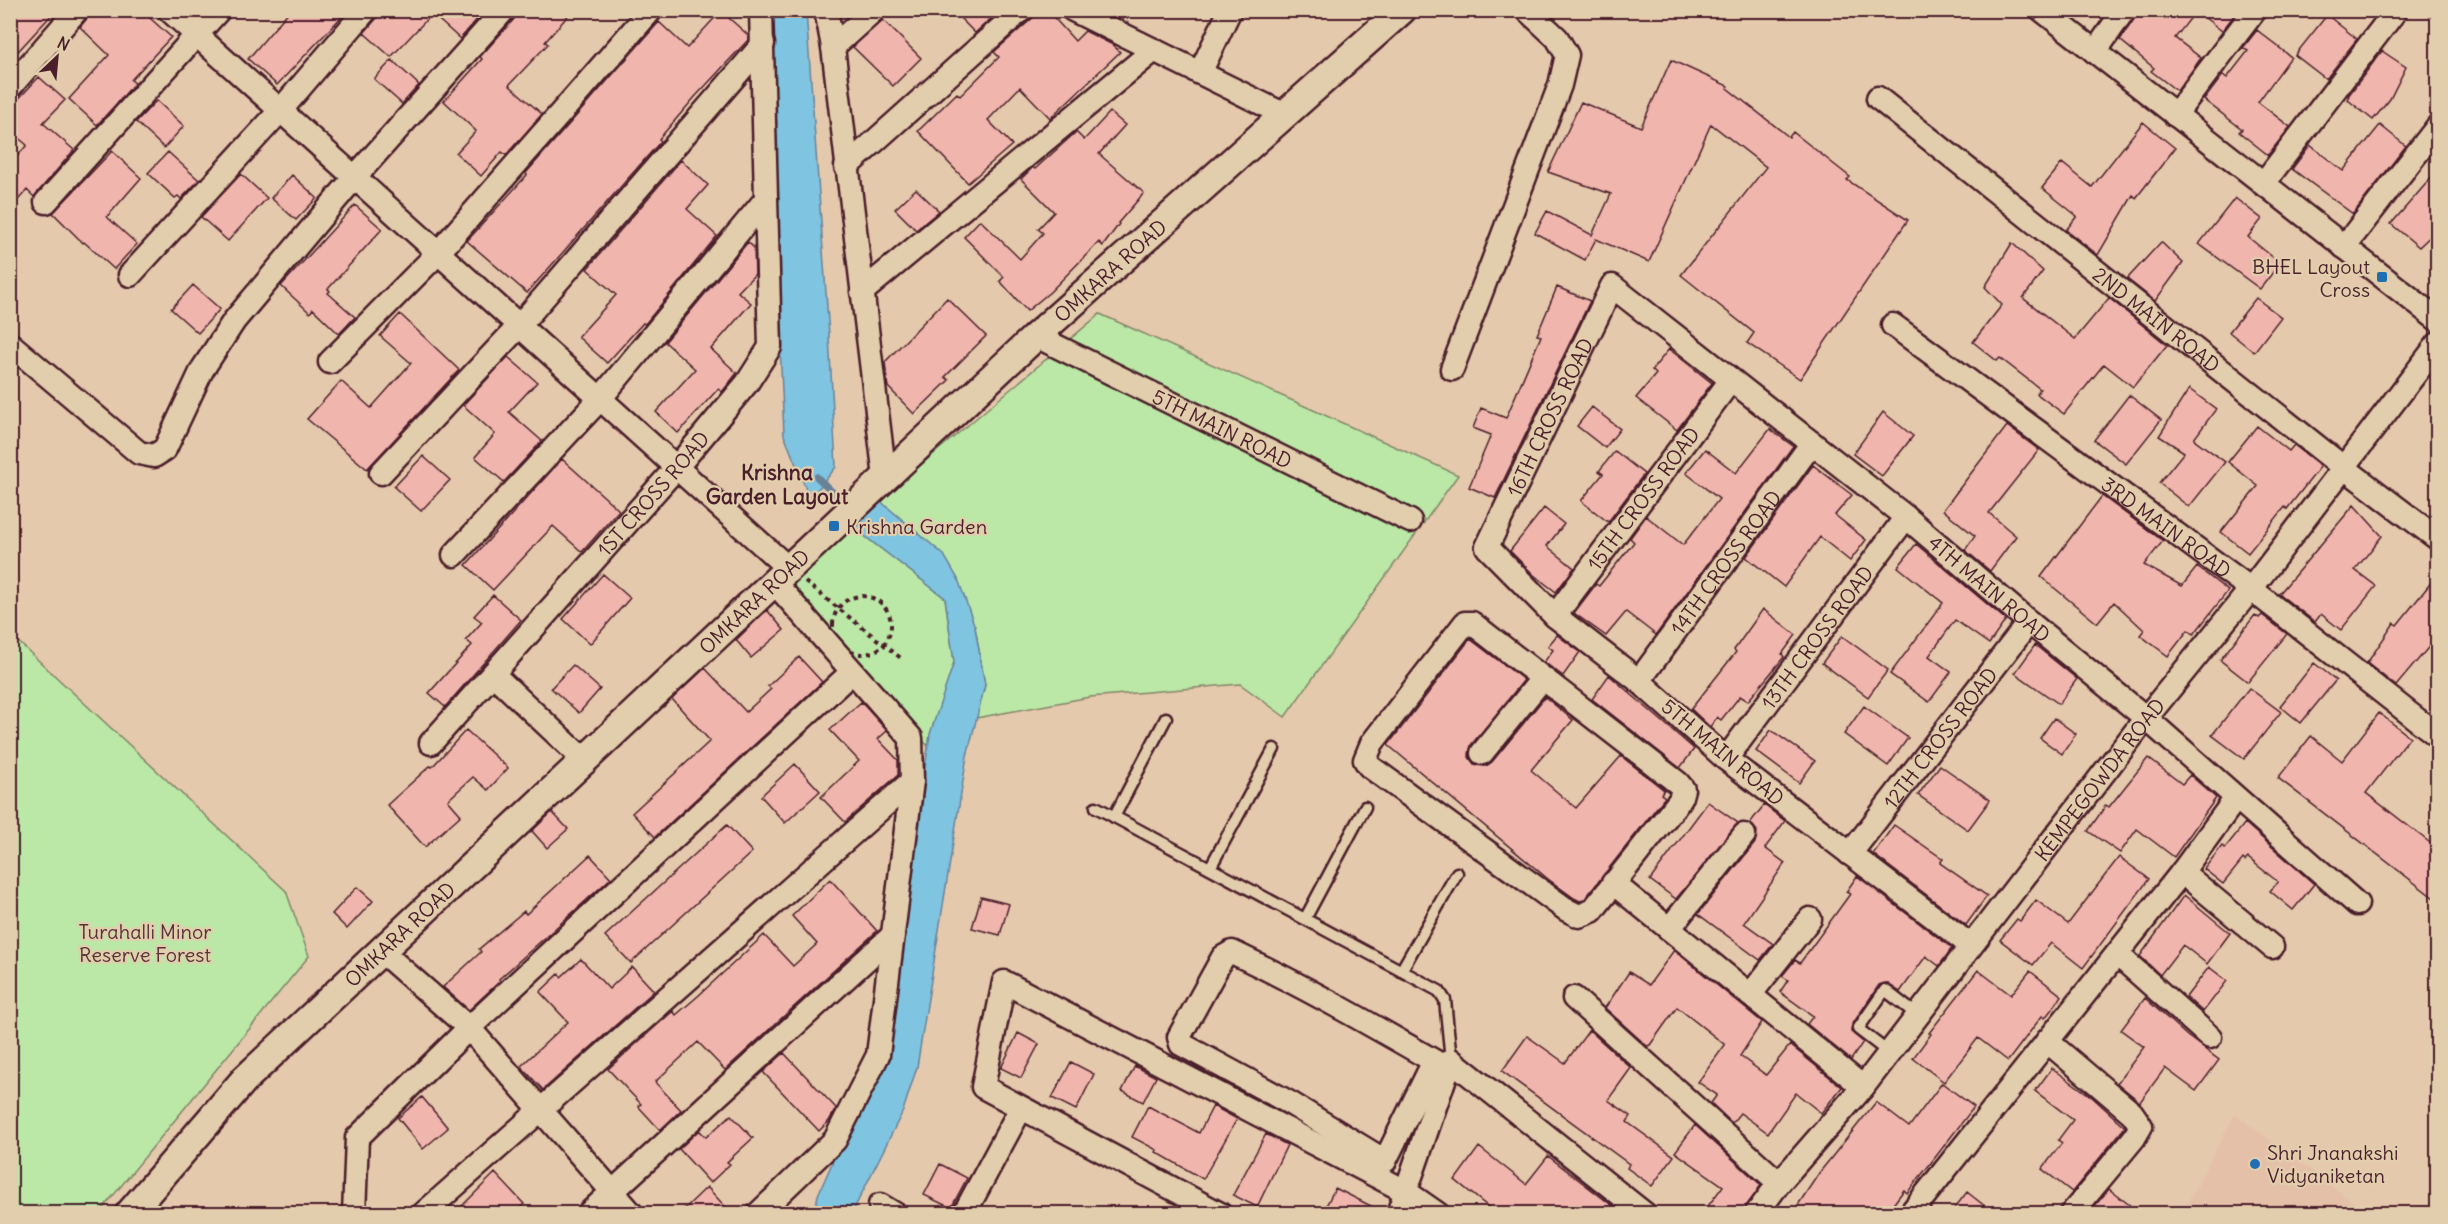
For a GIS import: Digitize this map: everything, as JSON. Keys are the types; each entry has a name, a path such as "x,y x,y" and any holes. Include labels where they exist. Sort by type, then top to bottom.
{"street":[{"path":"10,87 77,10"},
{"path":"169,10 676,468 781,575 852,672 911,738 912,781 878,1055 835,1140 758,1214"},
{"path":"46,202 219,10"},
{"path":"130,275 280,111 366,10"},
{"path":"10,344 139,453 154,456 165,449 202,370 227,330 354,178 504,10"},
{"path":"330,362 438,253 651,10"},
{"name":"1ST CROSS ROAD","path":"431,743 676,468 747,383 770,347 761,10"},
{"path":"826,10 833,47 862,292 879,484"},
{"path":"833,47 874,10"},
{"path":"846,167 1021,10"},
{"path":"1073,10 1102,17 1154,51 1285,115"},
{"path":"1200,73 1230,10"},
{"name":"OMKARA ROAD","path":"129,1214 244,1079 1036,336 1402,10"},
{"path":"1452,369 1560,85 1566,55 1557,38 1527,10"},
{"path":"2042,10 2438,320"},
{"path":"2095,52 2124,10"},
{"path":"2175,115 2255,10"},
{"path":"2263,184 2396,10"},
{"path":"381,473 519,326 763,44"},
{"path":"862,292 1154,51"},
{"name":"2ND MAIN ROAD","path":"1878,98 2343,467 2438,539"},
{"path":"2344,247 2438,126"},
{"path":"454,555 600,399 766,199"},
{"name":"4TH MAIN ROAD","path":"1612,286 1906,517 2028,622 2146,718 2357,904"},
{"name":"16TH CROSS ROAD","path":"1487,547 1612,286"},
{"name":"3RD MAIN ROAD","path":"1893,325 2251,589 2438,736"},
{"name":"5TH MAIN ROAD","path":"1036,336 1410,521"},
{"name":"KEMPEGOWDA ROAD","path":"1756,1214 1779,1183 1863,1087 2146,718 2251,589 2438,344"},
{"name":"15TH CROSS ROAD","path":"1555,616 1731,380"},
{"name":"14TH CROSS ROAD","path":"1639,681 1812,443"},
{"name":"13TH CROSS ROAD","path":"1726,759 1906,517"},
{"name":"5TH MAIN ROAD","path":"1487,547 1555,616 1639,681 1726,759 1971,945"},
{"name":"12TH CROSS ROAD","path":"1850,854 2028,622"},
{"path":"1465,623 1472,623 1542,679 1683,789 1680,800 1592,911 1579,916 1567,910 1369,766 1365,759 1372,743 1465,623"},
{"path":"354,1214 357,1138 469,1028 852,672"},
{"path":"493,674 584,760"},
{"path":"1482,753 1542,679"},
{"path":"423,1214 912,781"},
{"path":"1910,1214 2182,872 2236,798"},
{"path":"1669,929 1744,835"},
{"path":"2182,872 2272,947"},
{"path":"1613,883 1863,1087"},
{"path":"1750,995 1810,919"},
{"path":"588,1214 893,935"},
{"path":"381,951 469,1028 632,1214"},
{"path":"1444,1063 1385,1161 1290,1103 1181,1044 1179,1037 1223,957 1232,952 1271,970 1444,1063 1645,1214"},
{"path":"2117,954 2211,1037"},
{"path":"1220,1214 983,1088 1004,982 1406,1191 1438,1214"},
{"path":"1574,998 1779,1183"},
{"path":"2047,1041 2132,1113 2141,1126 2134,1138 2071,1214"},
{"path":"1398,1214 1444,1063"},
{"path":"964,1214 1021,1108"}],"lane":[{"path":"1114,817 1166,718"},
{"path":"1210,868 1274,749"},
{"path":"1096,807 1439,991 1445,1000 1444,1063"},
{"path":"1305,920 1365,807"},
{"path":"1401,971 1457,873"},
{"path":"1888,1052 1858,1029 1885,990 1917,1015"}],"path":[{"path":"781,575 838,608 902,659"},
{"path":"853,597 872,597 880,602 891,618 890,637 885,644 867,654 848,651 840,645 832,627 838,608 853,597"}],"shaded area":[{"name":"Shri Jnanakshi Vidyaniketan","path":"2235,1114 2368,1213 2182,1213"}],"green space":[{"path":"1100,314 1458,475 1285,717 1240,684 1090,697 976,718 985,685 975,627 879,500"},
{"path":"854,528 945,598 954,662 928,746 783,587"},
{"name":"Turahalli Minor Reserve Forest","path":"10,634 286,891 309,956 99,1213 11,1213"}],"water":[{"path":"765,11 806,11 836,467 810,499 784,435"},
{"path":"879,500 944,555 958,579 975,627 985,685 967,756 917,1067 903,1111 852,1213 814,1214 818,1195 833,1161 881,1067 930,734 954,662 945,598 854,528"}],"building":[{"path":"10,10 56,10 10,60"},
{"path":"94,10 141,10 171,37 131,80 135,83 97,125 69,99 109,55 80,27"},
{"path":"290,10 348,10 277,85 248,59"},
{"path":"379,10 485,10 460,39 432,14 391,57 364,33 377,18"},
{"path":"517,10 573,10 545,42 548,44 509,85 542,114 506,155 502,152 481,176 456,153 476,131 444,101 482,59 480,57 514,19"},
{"path":"952,10 995,10 997,13 975,33"},
{"path":"1042,10 1047,10 1075,41 1085,31 1113,45 1120,52 1050,118 1020,87 988,120 1012,145 968,183 918,131 957,93 960,96 999,57 994,52"},
{"path":"2137,10 2238,10 2222,31 2196,11 2175,38 2201,58 2177,91 2151,71 2154,68 2120,40 2135,18"},
{"path":"721,11 748,35 748,40 695,97 659,139 661,141 527,293 467,241 659,22 687,48"},
{"path":"2327,15 2357,39 2326,79 2295,55"},
{"path":"883,20 921,58 893,86 853,47"},
{"path":"2257,30 2291,57 2258,102 2290,127 2268,155 2239,132 2242,129 2204,100 2223,75 2227,78 2248,51 2243,48"},
{"path":"2382,51 2406,67 2390,99 2373,120 2348,100 2348,96"},
{"path":"392,60 419,85 402,104 374,79"},
{"path":"1671,60 1728,86 1727,88 1789,137 1793,132 1850,177 1847,180 1908,220 1800,379 1747,343 1754,333 1681,275 1766,167 1711,124 1649,262 1596,239 1585,260 1535,233 1547,211 1592,235 1611,194 1548,172 1581,102 1641,127"},
{"path":"39,77 65,100 43,123 74,150 34,197 27,190 10,209 11,163 27,145 10,131 10,108"},
{"path":"157,101 184,126 164,148 136,122"},
{"path":"1110,112 1125,125 1099,154 1144,193 1118,223 1103,246 1099,242 1050,292 1027,311 1000,281 1004,277 964,237 980,220 1020,259 1043,233 1038,229 1054,212 1021,179 1076,132 1084,140"},
{"path":"2143,122 2175,148 2136,198 2133,195 2098,255 2066,230 2077,216 2042,188 2062,163 2092,187"},
{"path":"2380,125 2406,146 2353,214 2292,169 2310,145 2343,171"},
{"path":"112,151 141,178 107,217 137,244 114,269 83,243 53,213"},
{"path":"168,152 199,180 181,199 178,196 175,198 148,173"},
{"path":"681,160 708,185 687,209 717,236 645,324 643,323 607,363 578,337 616,295 587,269"},
{"path":"2438,170 2438,229 2419,247 2391,224"},
{"path":"241,174 267,198 228,241 201,217"},
{"path":"292,175 317,198 296,220 271,198"},
{"path":"916,189 939,211 916,230 895,209"},
{"path":"2235,198 2262,219 2248,237 2280,263 2260,289 2199,244"},
{"path":"355,205 382,229 328,289 330,291 328,293 355,317 339,334 313,309 310,313 281,286"},
{"path":"748,242 754,248 755,274 738,292 751,303 711,349 737,373 722,392 718,389 678,433 656,412 695,369 665,342"},
{"path":"2161,242 2183,263 2155,301 2127,279"},
{"path":"2012,243 2043,271 2023,298 2075,339 2109,298 2167,345 2133,387 2104,364 2064,414 2037,394 2040,389 2000,358 1997,361 1973,342 2002,305 1985,287"},
{"path":"193,285 220,309 198,333 171,309"},
{"path":"1557,287 1590,301 1495,498 1469,487 1491,435 1473,428 1481,408 1506,418 1541,336 1537,335"},
{"path":"947,298 986,336 945,377 949,380 914,414 888,387 885,362"},
{"path":"2256,298 2281,317 2254,352 2229,332"},
{"path":"400,314 459,370 367,469 307,419 341,381 371,408 411,363 380,336"},
{"path":"1669,349 1712,383 1677,430 1636,398 1656,374 1652,370"},
{"path":"508,357 537,382 509,412 542,441 504,482 475,457 495,434 463,405"},
{"path":"2189,389 2216,409 2194,439 2225,462 2189,507 2159,483 2184,452 2159,436"},
{"path":"2129,395 2161,420 2126,464 2094,440"},
{"path":"1592,407 1620,429 1605,448 1577,426"},
{"path":"1883,412 1913,436 1882,476 1853,454"},
{"path":"2007,426 2039,450 1989,513 2016,536 1990,571 1965,550 1975,536 1943,510"},
{"path":"2257,426 2289,451 2294,445 2321,466 2248,553 2221,532 2258,486 2228,462"},
{"path":"1770,429 1793,446 1656,635 1626,612 1606,636 1574,613 1596,584 1599,586 1634,542 1630,538 1646,516 1683,545 1719,499 1686,473 1705,449 1736,473"},
{"path":"1615,451 1644,474 1608,522 1581,501 1603,474 1599,471"},
{"path":"423,456 450,480 421,511 394,487"},
{"path":"562,459 619,510 582,552 553,526 493,590 466,565"},
{"path":"1813,465 1852,495 1835,515 1866,540 1850,561 1820,537 1784,587 1746,557"},
{"path":"2102,496 2163,541 2144,565 2182,586 2197,567 2228,591 2194,634 2188,630 2168,656 2140,635 2144,630 2114,602 2097,623 2041,577"},
{"path":"2354,505 2382,536 2355,570 2376,586 2341,630 2321,614 2315,622 2279,594"},
{"path":"1544,508 1564,524 1547,546 1574,568 1556,592 1534,575 1510,551"},
{"path":"1916,544 2006,620 1989,644 1955,620 1929,656 1951,672 1929,702 1890,674 1943,603 1898,567"},
{"path":"603,574 630,598 590,644 563,619"},
{"path":"2438,574 2438,636 2396,686 2367,663 2394,623 2397,625"},
{"path":"493,595 521,620 445,707 429,693 472,645 466,640 482,622 474,616"},
{"path":"1763,609 1796,635 1782,654 1784,657 1748,701 1740,696 1721,720 1717,717 1710,727 1691,709 1736,652 1734,650"},
{"path":"767,610 784,630 751,658 736,640"},
{"path":"2255,615 2259,618 2262,615 2287,634 2248,682 2220,660"},
{"path":"1557,635 1580,652 1563,676 1544,662 1553,650 1548,646"},
{"path":"1842,636 1888,670 1868,697 1822,663"},
{"path":"1470,639 1524,680 1471,745 1469,757 1474,764 1486,766 1492,762 1545,697 1573,720 1531,770 1576,808 1621,756 1664,790 1661,794 1665,797 1584,900 1574,898 1548,879 1388,745"},
{"path":"2035,645 2077,679 2059,704 2015,673"},
{"path":"799,657 822,682 655,837 632,813 710,741 672,699 705,668 746,712 771,689 768,686"},
{"path":"2314,663 2336,680 2301,723 2280,706"},
{"path":"573,665 600,689 579,713 551,688"},
{"path":"1609,675 1694,749 1680,768 1592,699"},
{"path":"2249,688 2281,712 2244,759 2212,735"},
{"path":"861,702 887,731 878,739 898,760 898,775 845,822 821,797 859,761 830,730"},
{"path":"1864,706 1908,738 1888,766 1844,734"},
{"path":"2379,713 2410,737 2366,793 2438,849 2438,901 2278,778 2311,736 2342,761"},
{"path":"2054,718 2076,734 2062,754 2040,738"},
{"path":"466,730 508,768 488,790 473,777 448,800 461,815 425,847 387,805 430,766 432,767"},
{"path":"1771,730 1815,761 1799,783 1756,751"},
{"path":"2148,758 2182,784 2190,775 2216,798 2174,857 2137,829 2120,853 2088,831 2106,805 2109,807"},
{"path":"795,764 820,791 785,823 761,796"},
{"path":"1940,765 1990,800 1968,830 1918,795"},
{"path":"1708,802 1738,823 1676,899 1650,880"},
{"path":"1764,805 1785,821 1765,848 1785,863 1744,923 1773,944 1760,960 1698,914 1755,843 1757,831 1750,823"},
{"path":"552,812 568,829 547,848 532,831"},
{"path":"2245,823 2314,884 2293,910 2270,891 2278,882 2248,858 2245,861 2243,859 2223,884 2204,869 2222,846 2225,848"},
{"path":"727,825 752,852 631,963 605,936"},
{"path":"1894,825 1943,859 1940,863 1987,896 1966,925 1873,854"},
{"path":"590,855 611,878 499,979 500,981 469,1010 443,987 481,952 479,949 524,911 526,914"},
{"path":"2119,857 2149,879 2083,968 2051,943 2033,965 2000,940 2017,919 2020,921 2036,900 2068,924"},
{"path":"1857,876 1952,948 1939,966 1926,956 1900,992 1886,983 1879,985 1852,1025 1851,1032 1863,1042 1851,1060 1807,1024 1813,1016 1780,992 1788,980 1782,976 1795,960 1800,963 1850,894 1846,892"},
{"path":"830,879 877,931 725,1070 698,1042 655,1082 681,1110 660,1130 638,1106 641,1104 608,1069 673,1011 676,1015 764,935 793,966 817,944 792,916"},
{"path":"357,887 373,901 347,929 332,914"},
{"path":"2184,895 2230,933 2207,964 2183,945 2160,975 2140,956"},
{"path":"981,897 1009,904 1000,935 972,928"},
{"path":"1674,950 1762,1022 1740,1056 1766,1075 1790,1045 1842,1087 1821,1113 1796,1093 1768,1133 1740,1113 1732,1123 1711,1103 1717,1095 1698,1082 1725,1045 1677,1007 1647,1046 1605,1008 1629,972 1649,985"},
{"path":"581,959 609,989 632,967 654,991 543,1090 521,1066 568,1022 540,992 559,974 561,977"},
{"path":"2209,967 2227,981 2203,1012 2186,997"},
{"path":"1978,970 2011,995 2030,971 2062,996 2045,1018 2042,1016 2008,1061 1978,1038 1944,1082 1913,1058 1931,1034 1929,1033"},
{"path":"2145,998 2187,1036 2219,1060 2196,1091 2165,1068 2140,1102 2117,1083 2144,1047 2121,1030"},
{"path":"1589,1030 1631,1068 1608,1100 1631,1116 1627,1122 1674,1156 1652,1186 1627,1168 1629,1164 1502,1071 1527,1036 1565,1063"},
{"path":"1018,1033 1039,1044 1021,1078 1001,1068"},
{"path":"784,1053 836,1108 829,1121 819,1131 763,1072"},
{"path":"1071,1062 1094,1074 1076,1110 1052,1098"},
{"path":"1135,1066 1156,1077 1143,1102 1122,1091"},
{"path":"2052,1068 2092,1097 2125,1127 2072,1192 2042,1169 2062,1143 2058,1140 2073,1120 2035,1091"},
{"path":"1942,1083 1974,1107 1907,1193 1904,1190 1886,1214 1792,1214 1819,1173 1876,1102 1909,1127"},
{"path":"422,1097 448,1128 423,1149 398,1118"},
{"path":"1148,1106 1199,1133 1213,1106 1237,1119 1203,1179 1132,1137"},
{"path":"731,1115 753,1138 727,1162 730,1164 710,1183 679,1149 699,1130 706,1137"},
{"path":"1695,1125 1761,1185 1742,1214 1702,1214 1723,1186 1675,1152"},
{"path":"1266,1134 1287,1145 1257,1207 1233,1195"},
{"path":"1479,1147 1526,1184 1548,1156 1623,1214 1497,1214 1455,1180"},
{"path":"940,1164 967,1178 951,1208 924,1195"},
{"path":"495,1173 524,1204 514,1214 454,1214"},
{"path":"707,1187 732,1214 679,1214"},
{"path":"1335,1188 1385,1213 1385,1214 1322,1214"},
{"path":"2109,1189 2141,1214 2100,1214 2093,1208"},
{"path":"1967,1192 1995,1214 1950,1214"}],"waterway":[{"path":"817,477 848,507"}],"place":[{"name":"BHEL Layout Cross","path":"2382,277"},
{"name":"Krishna Garden","path":"834,526"},
{"name":"Shri Jnanakshi Vidyaniketan","path":"2255,1164"}],"district":[{"name":"Krishna Garden Layout","path":"777,484"}]}
